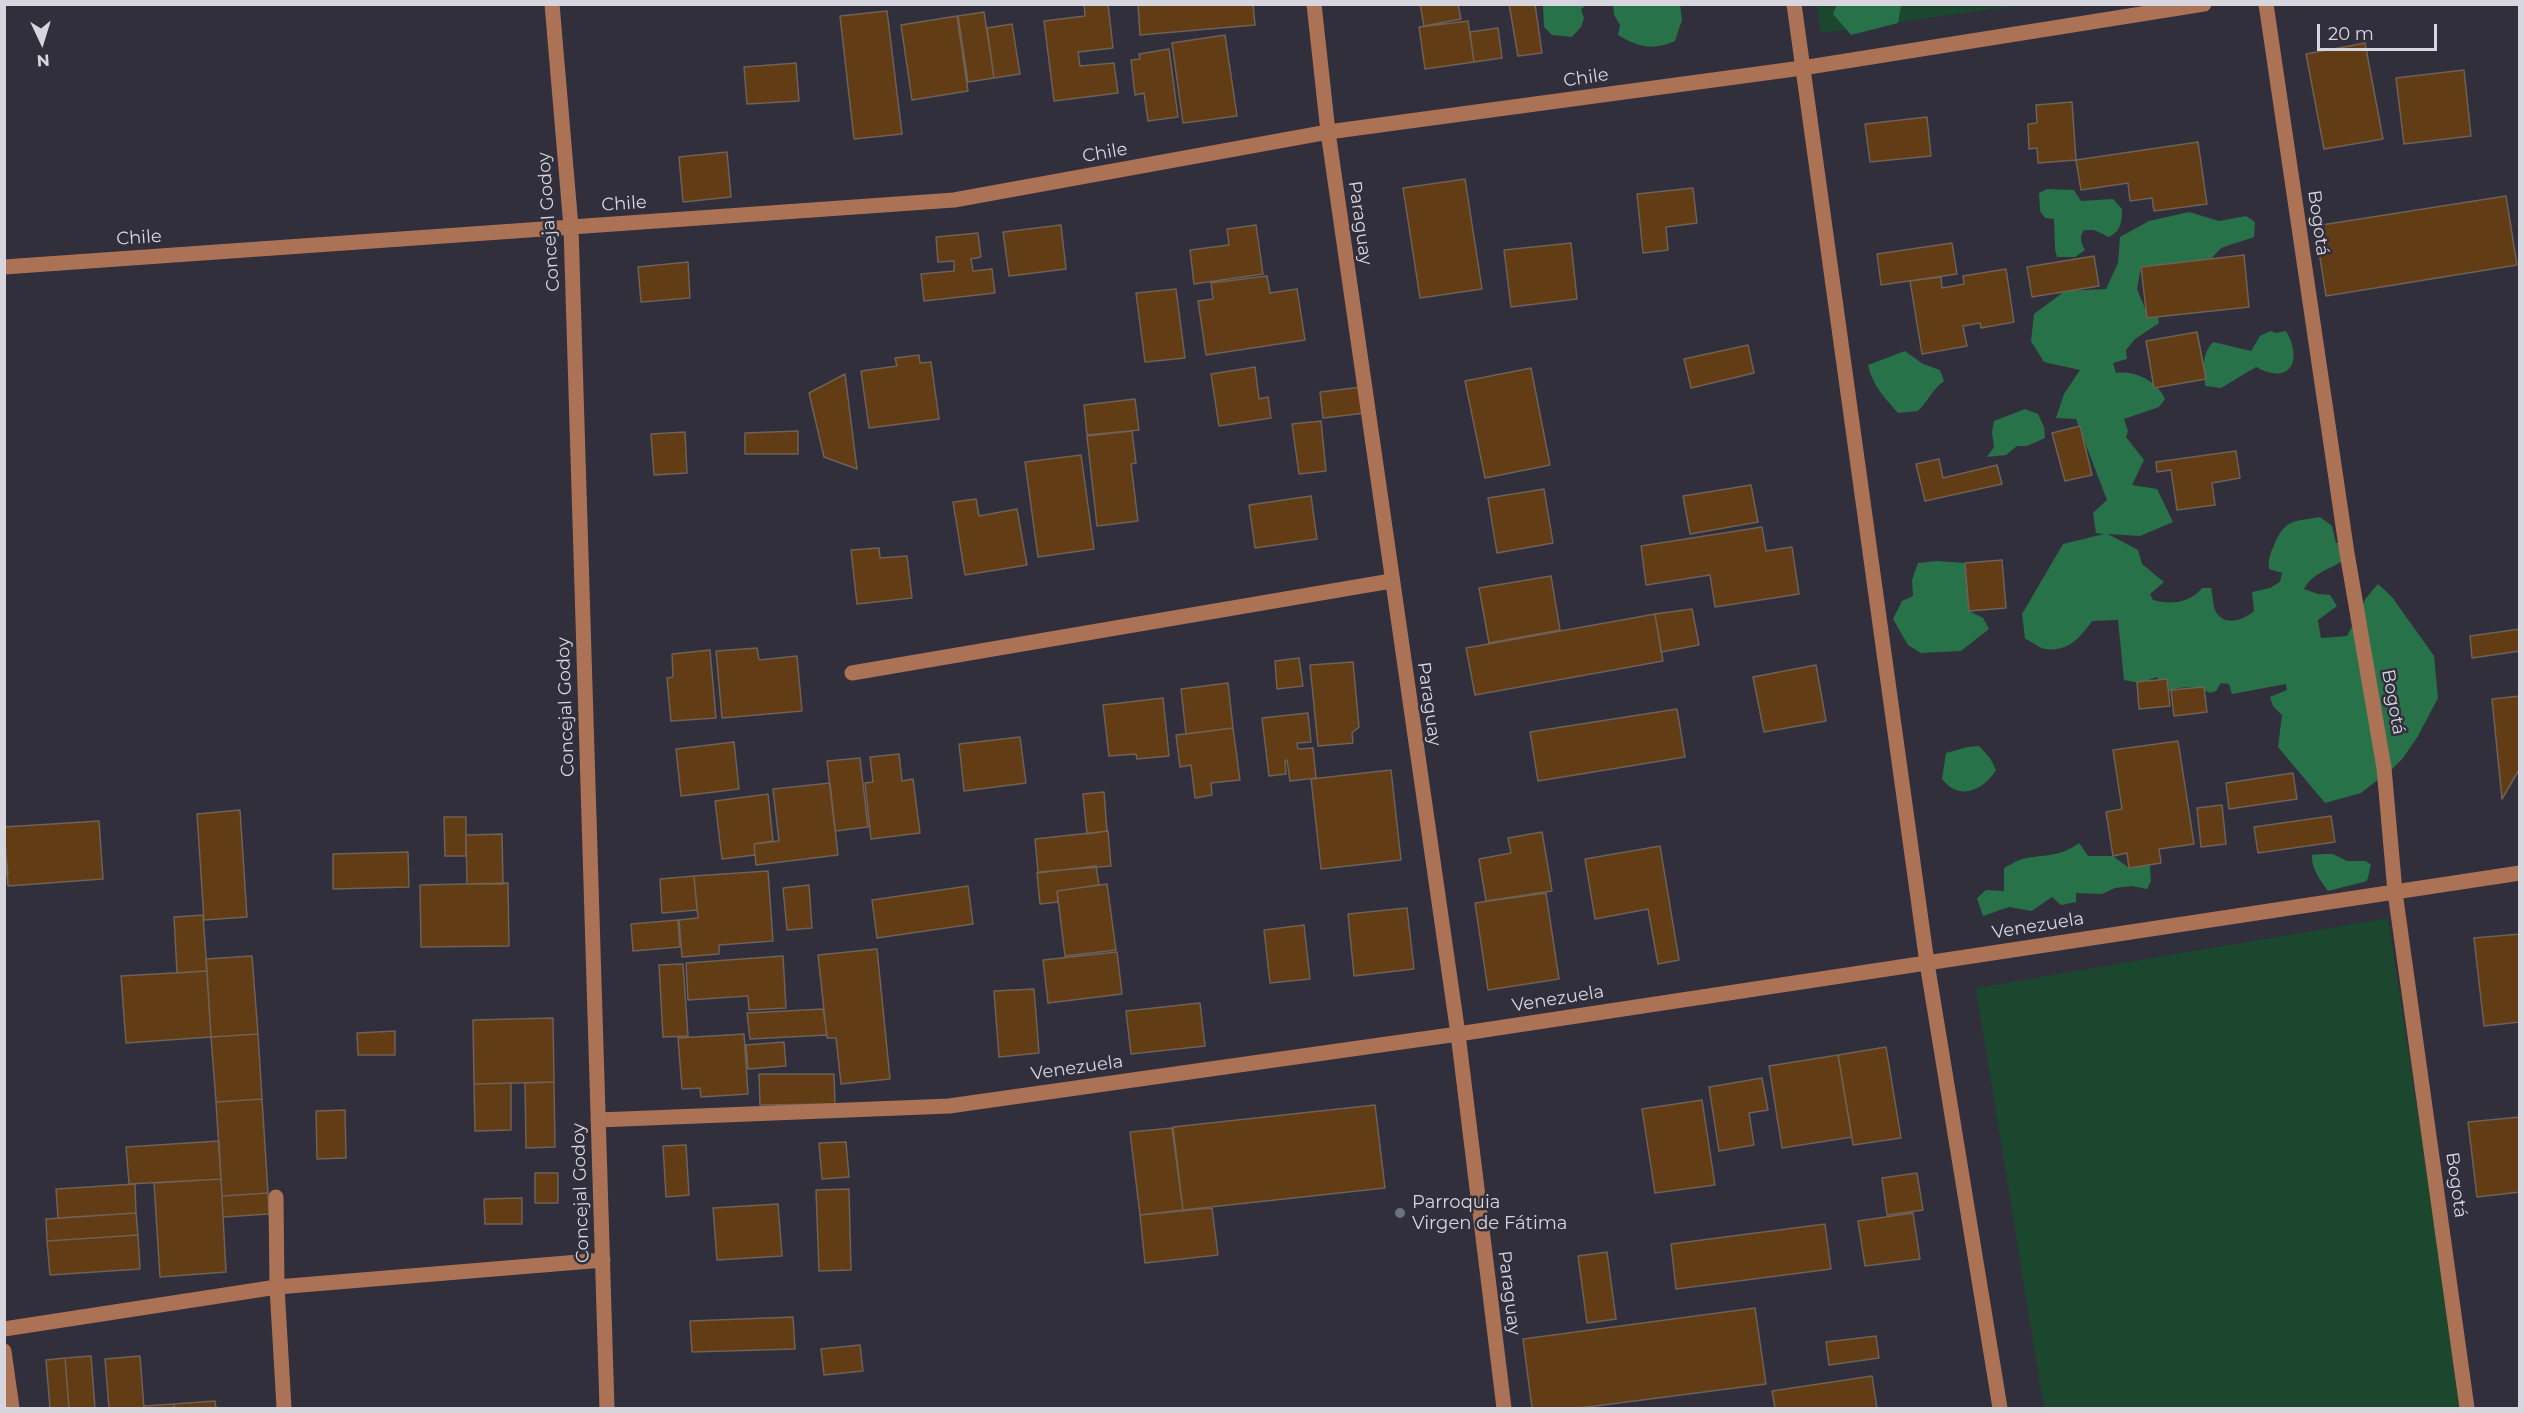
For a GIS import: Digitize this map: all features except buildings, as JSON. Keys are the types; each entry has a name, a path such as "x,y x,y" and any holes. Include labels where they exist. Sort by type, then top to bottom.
{"street":[{"name":"Concejal Godoy","path":"552,4 571,227 608,1408"},
{"name":"Paraguay","path":"1314,4 1328,132 1458,1034 1504,1408"},
{"path":"1794,4 1927,963 2000,1408"},
{"name":"Chile","path":"4,267 954,200 1328,132 1802,68 2204,4"},
{"name":"Bogotá","path":"2266,4 2347,553 2384,768 2395,892 2467,1408"},
{"path":"852,673 1391,581"},
{"name":"Venezuela","path":"598,1120 949,1106 1458,1034 2520,873"},
{"path":"276,1197 277,1287 284,1408"},
{"path":"4,1329 277,1287 603,1260"},
{"path":"4,1351 12,1408"}],"green space":[{"path":"1613,4 1680,5 1682,20 1675,41 1653,47 1639,45 1618,35 1620,25 1614,15"},
{"path":"1817,4 2022,5 1821,33"},
{"path":"1543,5 1585,5 1581,10 1584,18 1581,27 1572,37 1552,35 1544,27"},
{"path":"1837,5 1901,5 1898,23 1851,35 1833,14"},
{"path":"2047,189 2074,190 2081,201 2113,199 2122,209 2118,229 2109,237 2094,230 2084,230 2081,240 2085,250 2075,257 2057,257 2054,219 2045,218 2040,211 2039,193"},
{"path":"2189,212 2219,221 2246,216 2255,222 2254,237 2221,248 2211,259 2141,267 2137,289 2147,313 2158,316 2159,323 2135,339 2126,350 2127,359 2113,363 2116,373 2131,373 2145,378 2157,387 2165,399 2159,407 2124,419 2128,431 2126,437 2144,460 2132,485 2157,489 2173,522 2140,536 2108,534 2138,550 2142,564 2164,582 2150,594 2153,600 2180,602 2192,597 2202,588 2211,588 2216,612 2220,617 2229,621 2245,617 2254,611 2252,592 2270,588 2280,582 2282,573 2269,569 2269,562 2282,530 2291,523 2320,517 2332,526 2336,543 2346,543 2341,562 2316,576 2304,589 2330,595 2337,606 2318,620 2321,638 2347,636 2366,598 2378,584 2392,597 2434,656 2438,698 2418,736 2393,768 2361,793 2325,803 2278,747 2282,715 2273,706 2270,697 2287,690 2286,684 2232,694 2229,684 2221,683 2216,691 2210,693 2188,687 2167,693 2157,677 2140,683 2124,680 2118,620 2092,621 2078,638 2061,648 2044,649 2025,639 2022,614 2063,544 2104,534 2096,533 2093,513 2107,500 2076,419 2056,418 2064,394 2080,370 2044,362 2031,341 2034,314 2065,291 2106,289 2118,263 2120,237 2149,221"},
{"path":"2270,331 2276,333 2286,331 2291,342 2293,360 2285,372 2268,372 2256,367 2221,388 2205,386 2205,358 2213,342 2251,351 2260,336"},
{"path":"1905,351 1923,364 1940,370 1944,381 1918,411 1898,413 1876,385 1868,365"},
{"path":"2025,409 2038,414 2044,427 2045,438 2027,446 2017,446 2006,455 1987,457 1994,447 1992,432 1994,421"},
{"path":"1937,561 1965,563 1969,611 1983,618 1989,629 1961,651 1921,653 1908,645 1893,619 1902,601 1913,596 1912,580 1918,563"},
{"path":"1979,746 1990,758 1996,770 1991,777 1978,788 1970,791 1956,790 1949,786 1942,779 1946,753"},
{"path":"2079,843 2088,856 2113,856 2129,868 2150,864 2151,881 2147,889 2132,886 2115,888 2102,894 2076,893 2076,902 2061,905 2052,897 2032,911 2009,907 1983,916 1977,898 1986,890 2004,891 2004,868 2022,859 2065,851"},
{"path":"2333,854 2347,861 2366,861 2371,865 2367,881 2328,891 2317,874 2312,860 2312,855"},
{"path":"2388,918 2463,1408 2044,1408 1976,988"}],"place":[{"name":"Parroquia Virgen de Fátima","path":"1400,1213"}]}
